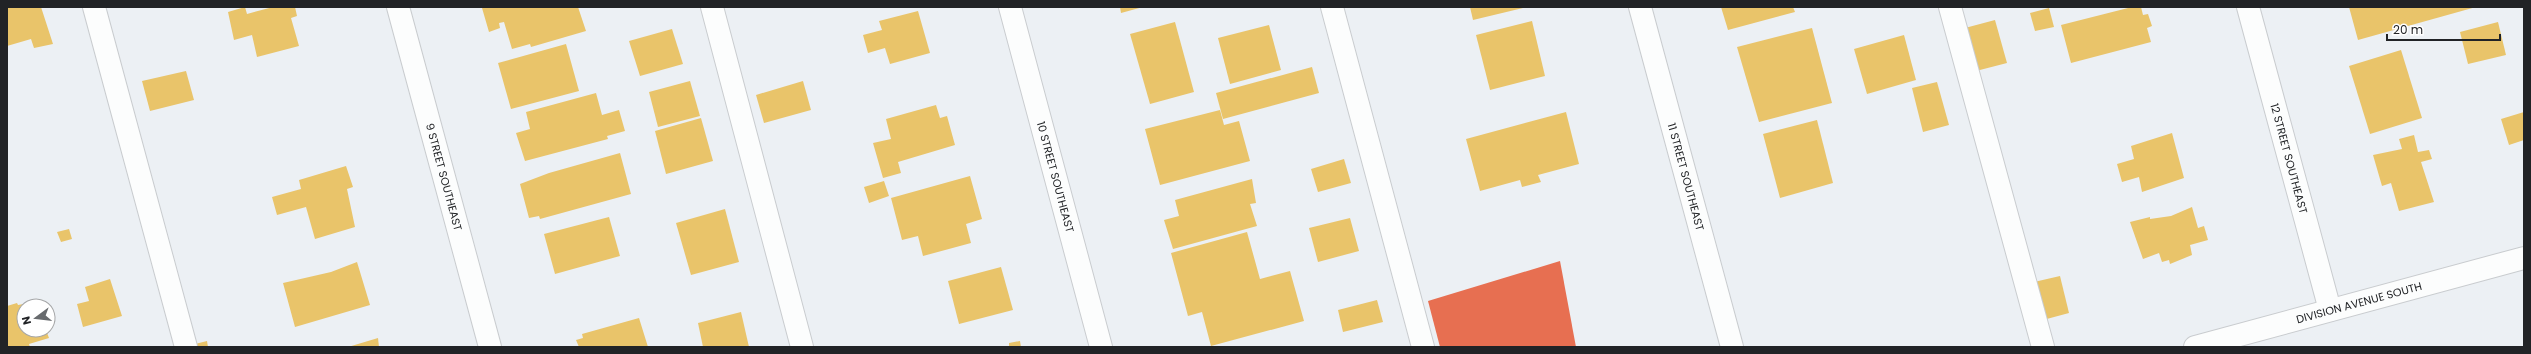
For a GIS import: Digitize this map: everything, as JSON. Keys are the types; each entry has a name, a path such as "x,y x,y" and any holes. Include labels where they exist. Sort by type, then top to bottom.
{"street":[{"path":"94,7 186,347"},
{"name":"9 STREET SOUTHEAST","path":"398,7 490,347"},
{"path":"712,7 802,347"},
{"name":"10 STREET SOUTHEAST","path":"1010,7 1101,347"},
{"path":"1332,7 1423,347"},
{"name":"11 STREET SOUTHEAST","path":"1640,7 1732,347"},
{"path":"1950,7 2043,347"},
{"name":"12 STREET SOUTHEAST","path":"2248,7 2330,310"},
{"name":"DIVISION AVENUE SOUTH","path":"2195,347 2249,340 2330,310 2524,258"}],"building: Homes":[{"path":"7,7 41,7 53,44 34,48 31,39 7,46"},
{"path":"245,7 247,14 273,7 295,7 297,16 291,18 299,46 257,57 252,35 234,40 228,12"},
{"path":"578,7 586,31 531,47 530,44 512,49 504,22 499,23 500,28 489,32 482,8"},
{"path":"1120,7 1143,7 1121,13"},
{"path":"1470,7 1523,7 1523,8 1473,20"},
{"path":"1721,7 1793,7 1795,12 1728,30"},
{"path":"2132,7 2141,7 2143,15 2148,14 2152,26 2147,28 2151,42 2071,63 2061,25"},
{"path":"2349,7 2476,7 2358,40"},
{"path":"2049,8 2054,27 2035,31 2030,13"},
{"path":"918,11 930,53 890,64 885,48 868,53 863,35 882,30 879,21"},
{"path":"1995,20 2007,63 1976,71 1965,28"},
{"path":"1532,21 1545,76 1490,90 1476,35"},
{"path":"1175,22 1194,92 1150,104 1130,34"},
{"path":"2498,22 2506,55 2468,64 2460,32"},
{"path":"1269,25 1281,70 1230,84 1218,38"},
{"path":"1812,28 1832,103 1759,122 1737,47"},
{"path":"672,29 683,64 640,76 629,41"},
{"path":"1904,35 1916,80 1867,94 1854,49"},
{"path":"566,44 579,91 511,109 498,63"},
{"path":"2401,50 2422,118 2370,134 2349,66"},
{"path":"1312,67 1319,93 1223,119 1216,93"},
{"path":"186,71 194,100 150,111 142,81"},
{"path":"690,81 700,116 658,127 649,92"},
{"path":"803,81 811,110 764,123 756,95"},
{"path":"1937,82 1949,125 1923,132 1912,88"},
{"path":"596,93 602,115 619,110 625,131 607,136 608,139 525,161 516,133 530,129 526,112"},
{"path":"936,105 940,118 947,116 955,145 898,162 901,173 883,178 873,143 891,139 886,119"},
{"path":"1220,110 1224,125 1239,121 1250,161 1160,185 1145,129"},
{"path":"1566,112 1579,164 1538,175 1541,182 1522,187 1520,180 1480,191 1466,139"},
{"path":"2524,112 2524,140 2509,145 2501,119"},
{"path":"701,118 713,161 666,174 655,131"},
{"path":"1817,120 1833,183 1780,198 1763,134"},
{"path":"2172,133 2184,178 2142,192 2139,177 2122,182 2117,164 2134,159 2131,146"},
{"path":"2414,135 2418,152 2429,150 2432,159 2421,162 2434,202 2399,211 2391,183 2382,186 2373,155 2402,149 2399,139"},
{"path":"620,153 631,194 540,219 539,216 529,218 520,184 549,173"},
{"path":"1344,159 1351,183 1318,192 1311,169"},
{"path":"346,166 353,187 347,189 355,227 315,239 306,207 277,215 272,197 301,189 299,180"},
{"path":"970,176 982,219 966,224 971,243 923,256 918,236 902,240 891,198"},
{"path":"1252,179 1256,203 1250,204 1257,226 1173,249 1164,220 1179,216 1175,200"},
{"path":"884,181 889,196 869,203 864,187"},
{"path":"2192,207 2198,228 2204,226 2208,240 2190,245 2192,255 2170,264 2169,260 2162,262 2159,253 2143,259 2130,222 2150,217 2150,219 2171,216"},
{"path":"725,209 739,262 691,275 676,223"},
{"path":"609,217 620,256 555,274 544,234"},
{"path":"1350,218 1359,251 1318,262 1309,228"},
{"path":"69,229 72,239 61,242 57,232"},
{"path":"1247,232 1260,279 1290,271 1304,321 1211,346 1202,312 1188,316 1171,253"},
{"path":"357,262 370,305 295,327 283,283 331,272"},
{"path":"1001,267 1013,310 959,324 948,281"},
{"path":"2060,276 2069,313 2043,320 2034,282"},
{"path":"110,279 122,316 83,327 77,304 89,301 85,287"},
{"path":"1377,300 1383,322 1343,332 1338,310"},
{"path":"16,303 16,338 49,338 29,344 30,347 7,347 7,306"},
{"path":"741,312 749,347 703,347 698,323"},
{"path":"639,318 648,347 579,347 576,340 583,338 582,334"},
{"path":"378,338 379,347 348,347"},
{"path":"207,341 208,347 191,347 191,345"},
{"path":"1020,341 1021,347 1006,347 1009,346 1009,343"}],"building: Shops":[{"path":"1560,261 1576,347 1440,347 1428,301"}]}
